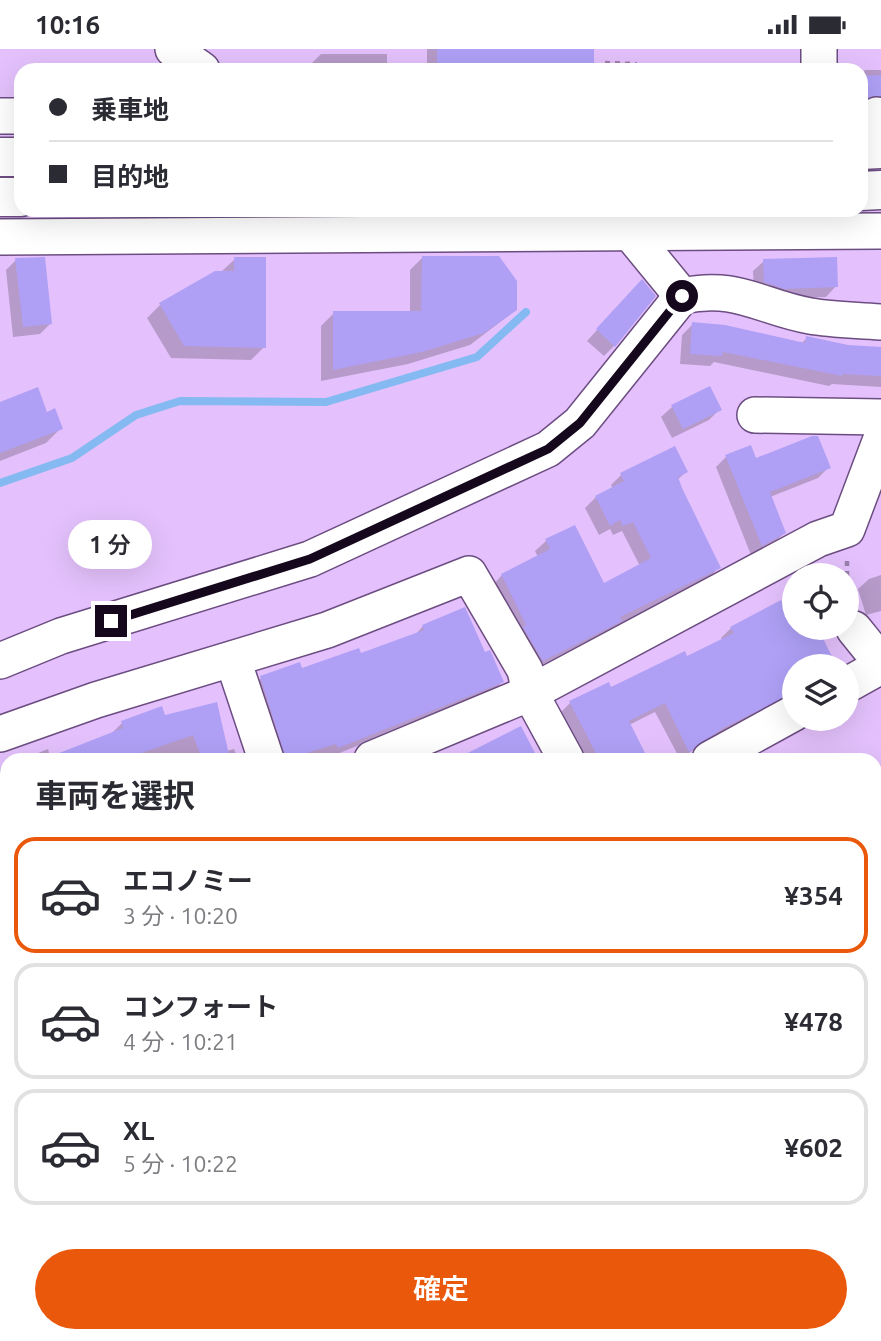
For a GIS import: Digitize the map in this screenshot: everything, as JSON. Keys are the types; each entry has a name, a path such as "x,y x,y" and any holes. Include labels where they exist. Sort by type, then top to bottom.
{"street":[{"path":"173,49 192,63"},
{"path":"0,237 403,223 632,235 881,231"},
{"path":"632,235 682,296"},
{"path":"0,661 61,636 310,559 548,449 580,423 682,296 707,291 728,291 809,316 881,322"},
{"path":"755,415 881,417"},
{"path":"401,753 530,693 818,540 847,529 881,439"},
{"path":"0,734 96,700 327,630 469,574 525,670 530,693 563,753"},
{"path":"859,635 879,660 872,671 859,678"},
{"path":"233,660 264,753"},
{"path":"721,753 782,720"}],"building":[{"path":"437,49 594,49 594,63 437,63"},
{"path":"881,75 881,96 868,98 868,76"},
{"path":"422,256 499,256 517,281 517,310 484,333 422,352 333,370 333,311 421,311"},
{"path":"45,257 52,324 23,327 15,258"},
{"path":"234,257 266,257 266,348 184,346 159,303 215,271 234,271"},
{"path":"837,257 838,287 784,289 764,282 763,259"},
{"path":"642,279 656,296 615,347 596,329"},
{"path":"692,322 725,325 805,343 806,336 848,345 881,347 881,376 842,376 723,352 722,356 690,354"},
{"path":"710,386 722,410 683,429 671,405"},
{"path":"38,387 47,412 55,408 63,429 0,453 0,402"},
{"path":"818,436 831,468 770,492 786,533 762,546 725,455 751,445 756,458"},
{"path":"675,446 688,472 678,477 682,488 721,568 620,617 622,621 543,661 523,627 526,625 501,574 550,549 545,539 575,525 604,583 651,558 633,522 623,526 620,520 610,526 595,496 624,481 620,473"},
{"path":"781,600 782,640 824,640 831,654 782,654 782,699 723,728 689,752 665,703 629,721 645,753 596,753 569,701 609,682 611,687 685,651 687,656 734,633 730,627"},
{"path":"465,607 485,652 490,650 504,682 338,748 336,744 306,753 284,753 260,676 300,662 302,668 359,648 361,653 424,630 422,625"},
{"path":"217,702 229,753 200,753 193,735 141,753 59,753 123,728 121,721 162,706 165,715"},
{"path":"521,726 535,753 468,753"}],"waterway":[{"path":"0,483 72,458 136,415 180,401 326,402 477,357 526,312"}],"route":[{"path":"111,621 310,559 548,449 580,423 682,296"}]}
